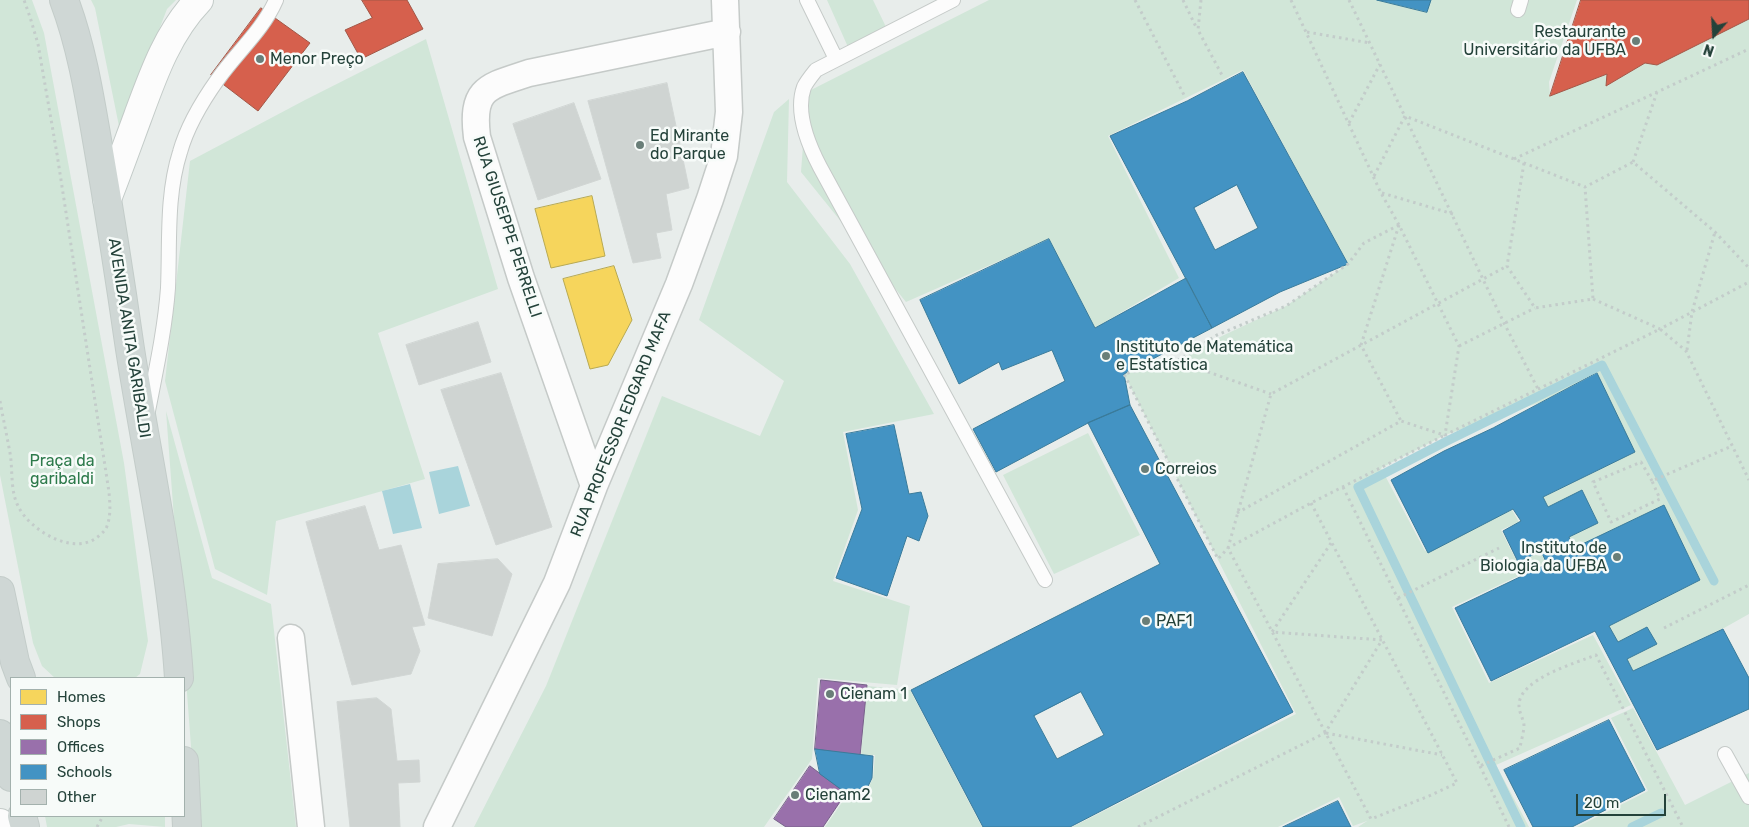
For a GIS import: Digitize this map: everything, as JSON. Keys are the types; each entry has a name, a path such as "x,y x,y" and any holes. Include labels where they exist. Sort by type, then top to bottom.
{"main road":[{"name":"AVENIDA ANITA GARIBALDI","path":"64,0 85,70 107,199 143,434 166,561 175,674"},
{"path":"107,199 166,46 190,9 199,0"},
{"path":"0,591 15,662 21,677"},
{"path":"0,734 10,773"},
{"path":"185,783 187,827"},
{"path":"0,823 4,827"}],"street":[{"name":"RUA PROFESSOR EDGARD MAFA","path":"437,827 557,582 594,486 679,284 710,200 724,156 729,112 725,0"},
{"name":"RUA GIUSEPPE PERRELLI","path":"594,486 521,278 477,137 475,117 477,103 485,91 502,82 529,74 727,32"},
{"path":"290,638 311,827"}],"lane":[{"path":"143,434 159,356 168,290 172,191 180,152 195,118 217,80 270,14 276,0"},
{"path":"807,0 836,59"},
{"path":"953,0 816,70 805,85 800,104 808,144 1045,580"},
{"path":"1725,754 1749,797"}],"path":[{"path":"0,401 10,455 12,485 17,505 27,521 45,534 66,542 80,544 93,541 106,528 110,512 110,492 58,154 38,44 24,0"},
{"path":"1135,0 1184,95"},
{"path":"1183,0 1223,78"},
{"path":"1198,30 1201,0"},
{"path":"1291,0 1381,193 1399,224 1458,346 1445,435"},
{"path":"1349,0 1504,323 1538,389"},
{"path":"1306,32 1370,43"},
{"path":"1514,159 1749,49"},
{"path":"1349,124 1380,64"},
{"path":"1405,116 1586,187 1633,162 1657,92"},
{"path":"1374,176 1405,116"},
{"path":"1633,162 1715,232 1749,268"},
{"path":"1524,163 1507,266 1535,308"},
{"path":"1586,187 1593,299"},
{"path":"1381,193 1453,215"},
{"path":"1399,224 1361,345 1401,421 1445,435"},
{"path":"1399,224 1364,243 1348,264 1286,306 1217,335 1177,361 1124,374 1218,559 1228,548 1311,503 1660,329 1749,282"},
{"path":"1686,351 1692,312 1715,232"},
{"path":"1311,503 1457,783 1371,819 1228,548 1271,394 1507,266"},
{"path":"1458,346 1535,308 1593,299 1660,329 1686,351 1749,480"},
{"path":"1177,361 1271,394"},
{"path":"1237,513 1401,421"},
{"path":"1652,482 1732,446"},
{"path":"1641,462 1652,482 1660,499 1611,522 1593,482 1641,462"},
{"path":"1343,487 1509,827"},
{"path":"1272,632 1331,543"},
{"path":"1398,598 1499,548"},
{"path":"1664,628 1749,585"},
{"path":"1272,632 1382,640"},
{"path":"1138,827 1325,733 1382,640"},
{"path":"1480,766 1520,748 1524,725 1518,705 1524,693 1532,684 1543,675 1596,655 1683,827"},
{"path":"1325,733 1442,755"}],"green space":[{"name":"Praça da garibaldi","path":"0,0 32,0 44,33 124,463 148,641 140,674 136,677 54,677 42,666 33,643 0,475"},
{"path":"91,0 176,0 167,9 120,131 95,8"},
{"path":"827,0 873,0 886,27 848,47"},
{"path":"989,0 1577,0 1549,82 1550,96 1607,74 1607,86 1645,63 1657,65 1749,19 1749,614 1724,628 1633,671 1627,659 1657,644 1647,627 1618,642 1609,626 1700,580 1664,505 1574,548 1569,537 1598,523 1583,491 1548,507 1543,497 1634,452 1596,373 1541,402 1445,435 1381,468 1425,551 1512,510 1519,522 1501,530 1517,562 1540,551 1546,563 1452,607 1489,683 1593,635 1631,705 1496,765 1529,827 1358,827 1367,821 1353,826 1339,797 1278,827 1072,827 1296,714 1124,374 1177,361 1222,336 1286,306 1348,264 1243,70 1108,136 1179,278 1095,328 1049,239 906,302 801,172 807,92"},
{"path":"426,39 498,289 378,333 425,479 276,521 267,595 215,569 165,381 190,161"},
{"path":"789,99 787,182 850,264 934,414 843,432 858,510 833,581 910,606 897,685 818,678 812,759 764,827 474,827 546,686 662,396 760,436 784,381 699,320 774,112"},
{"path":"166,411 212,578 271,604 296,827 197,827"},
{"path":"1088,433 1140,535 1054,574 1003,475"},
{"path":"867,686 910,690 982,827 825,827 847,795 862,801 873,778 875,755 861,755"},
{"path":"1633,708 1685,805 1749,773 1749,827 1577,827 1648,791 1611,718"},
{"path":"45,817 165,817 165,827 129,824 116,827 47,827"}],"water":[{"path":"458,466 470,506 439,514 429,472"},
{"path":"410,484 422,528 393,534 382,491"}],"building: Homes":[{"path":"592,196 605,256 551,268 535,209"},
{"path":"614,266 632,320 608,365 590,369 563,279"}],"building: Shops":[{"path":"362,0 407,0 423,29 361,59 345,30 372,18"},
{"name":"Restaurante Universitário da UFBA","path":"1581,0 1749,0 1749,19 1657,65 1645,63 1606,86 1607,74 1550,96"},
{"name":"Menor Preço","path":"261,8 310,43 258,111 211,75"}],"building: Offices":[{"path":"821,680 867,685 860,756 815,749"},
{"path":"810,766 846,793 823,827 786,827 774,819"}],"building: Schools":[{"path":"1377,0 1431,0 1427,12"},
{"path":"1243,72 1348,264 1280,292 1212,328 1110,136 1187,101","holes":["1237,185 1258,228 1215,250 1194,208"]},
{"name":"Instituto de Matemática e Estatística","path":"1049,239 1095,328 1186,278 1212,328 1124,374 1130,405 1088,423 996,472 973,429 1065,381 1052,350 1002,370 999,362 959,384 920,300"},
{"name":"Instituto de Biologia da UFBA","path":"1597,373 1635,452 1543,497 1548,507 1582,490 1598,523 1569,537 1574,548 1664,505 1700,580 1609,626 1618,642 1647,627 1657,644 1627,659 1633,671 1723,629 1749,678 1749,709 1657,750 1595,631 1491,681 1455,608 1547,564 1541,551 1518,562 1503,531 1521,521 1513,509 1428,553 1391,480"},
{"name":"PAF1","path":"1130,405 1293,712 1070,827 983,827 911,690 1160,564 1088,423","holes":["1081,692 1104,735 1057,759 1034,716"]},
{"path":"894,425 909,494 921,492 928,516 919,541 907,536 887,596 836,578 862,509 846,434"},
{"path":"1609,720 1645,790 1572,827 1533,827 1504,770"},
{"path":"815,749 873,756 872,778 861,801 846,793 820,774"},
{"path":"1338,801 1351,827 1283,827"}],"building: Other":[{"name":"Ed Mirante do Parque","path":"667,83 689,188 666,194 672,230 656,233 661,258 633,263 588,101"},
{"path":"574,103 601,179 538,200 513,124"},
{"path":"478,322 491,362 419,385 406,345"},
{"path":"501,373 552,527 496,545 441,390"},
{"path":"365,506 379,550 401,545 425,625 412,627 420,651 411,674 352,685 306,522"},
{"path":"498,559 512,574 492,636 428,618 438,564"},
{"path":"377,698 391,709 397,761 419,760 420,782 398,783 400,827 350,827 337,702"}],"waterway":[{"path":"1521,827 1358,487 1602,365 1714,581"},
{"path":"1632,827 1661,813"}],"place":[{"name":"Restaurante Universitário da UFBA","path":"1636,41"},
{"name":"Menor Preço","path":"260,59"},
{"name":"Ed Mirante do Parque","path":"640,145"},
{"name":"Instituto de Matemática e Estatística","path":"1106,356"},
{"name":"Correios","path":"1145,469"},
{"name":"Instituto de Biologia da UFBA","path":"1617,557"},
{"name":"PAF1","path":"1146,621"},
{"name":"Cienam 1","path":"830,694"},
{"name":"Cienam2","path":"795,795"}]}
